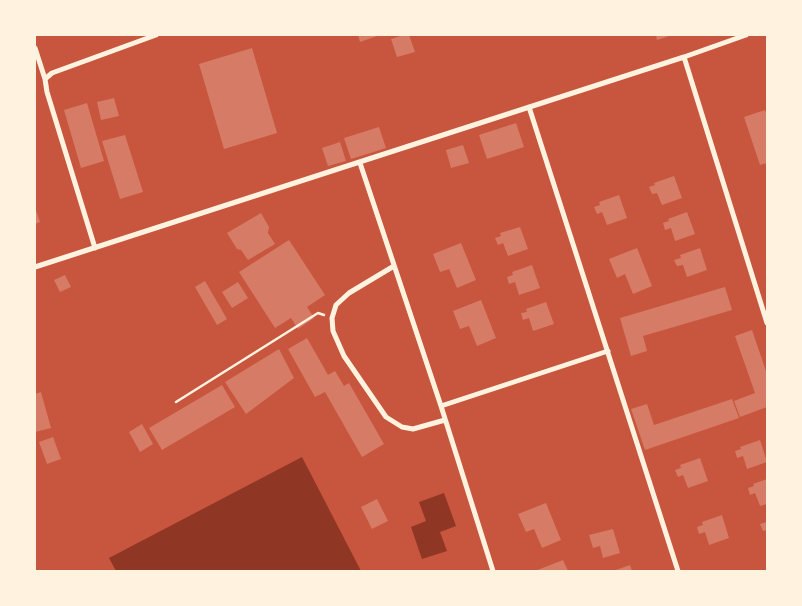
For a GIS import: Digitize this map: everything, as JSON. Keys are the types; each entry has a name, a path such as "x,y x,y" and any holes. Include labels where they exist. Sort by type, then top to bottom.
{"street":[{"path":"45,79 52,73 156,35"},
{"path":"35,267 360,163 746,35"},
{"path":"35,48 96,248"},
{"path":"684,57 767,323"},
{"path":"529,107 678,571"},
{"path":"360,163 441,406 493,571"},
{"path":"394,266 348,293 336,305 332,318 333,331 344,356 386,417 402,427 413,429 445,420"},
{"path":"441,406 608,351"}],"path":[{"path":"176,402 318,313 332,318"}],"shaded area":[{"path":"302,457 361,571 116,571 109,558"},
{"path":"444,493 456,526 440,532 447,551 422,559 411,527 426,521 419,502"}],"building":[{"path":"358,35 380,35 360,42"},
{"path":"409,35 415,52 397,57 391,39"},
{"path":"656,35 672,35 657,40"},
{"path":"252,48 277,133 224,149 199,64"},
{"path":"114,98 119,116 101,120 97,102"},
{"path":"87,103 104,161 81,168 64,110"},
{"path":"765,110 767,115 767,163 760,165 744,117"},
{"path":"516,123 524,147 487,159 479,135"},
{"path":"379,127 386,148 351,159 344,138"},
{"path":"125,135 143,192 120,199 102,141"},
{"path":"340,142 346,161 328,166 322,148"},
{"path":"463,145 469,163 451,168 446,150"},
{"path":"674,176 682,198 662,205 657,193 652,194 649,187 655,185 654,183"},
{"path":"619,195 627,218 607,225 602,212 597,214 594,207 600,205 599,202"},
{"path":"35,207 40,222 35,224"},
{"path":"687,212 695,234 675,241 671,228 665,230 663,223 669,221 668,219"},
{"path":"261,213 269,227 268,233 275,244 248,260 241,250 237,249 227,233"},
{"path":"520,227 528,249 508,256 503,243 498,245 495,238 501,236 500,233"},
{"path":"289,240 325,295 307,307 314,318 298,329 291,318 275,328 239,272"},
{"path":"461,243 476,280 457,288 449,269 440,272 433,254"},
{"path":"637,248 652,286 633,294 625,274 617,278 609,259"},
{"path":"700,248 707,270 687,277 683,265 677,266 674,260 681,258 680,255"},
{"path":"532,265 540,288 519,295 515,282 509,284 507,277 513,275 512,272"},
{"path":"65,275 71,287 60,292 54,280"},
{"path":"205,281 227,319 217,325 195,287"},
{"path":"238,282 248,298 232,308 222,292"},
{"path":"725,287 732,310 643,336 647,351 631,356 620,318"},
{"path":"481,300 496,338 477,346 469,326 460,329 453,311"},
{"path":"546,302 554,324 533,331 529,318 523,320 521,313 527,312 526,309"},
{"path":"752,330 767,374 767,407 740,417 734,401 755,393 735,336"},
{"path":"307,338 328,375 335,371 344,386 349,383 384,444 362,457 325,392 315,397 288,349"},
{"path":"279,349 294,378 246,414 225,382"},
{"path":"222,385 235,407 162,450 149,428"},
{"path":"41,392 51,428 35,432 35,394"},
{"path":"732,399 739,418 645,450 631,409 647,404 654,425"},
{"path":"142,424 153,444 140,452 129,432"},
{"path":"53,437 61,459 47,464 39,442"},
{"path":"760,440 767,462 747,469 743,456 737,458 735,451 741,449 740,447"},
{"path":"700,458 708,481 688,488 683,475 678,477 675,470 681,468 680,465"},
{"path":"767,479 767,504 760,506 755,493 750,495 748,488"},
{"path":"377,499 388,521 372,529 361,507"},
{"path":"546,503 561,540 542,548 534,529 526,532 518,514"},
{"path":"722,515 729,538 709,545 705,532 699,534 697,527 703,525 702,522"},
{"path":"767,522 767,530 763,531 760,524"},
{"path":"613,529 620,553 603,558 600,546 593,548 589,535"},
{"path":"563,560 568,571 535,571"},
{"path":"630,565 632,571 613,571"}]}
